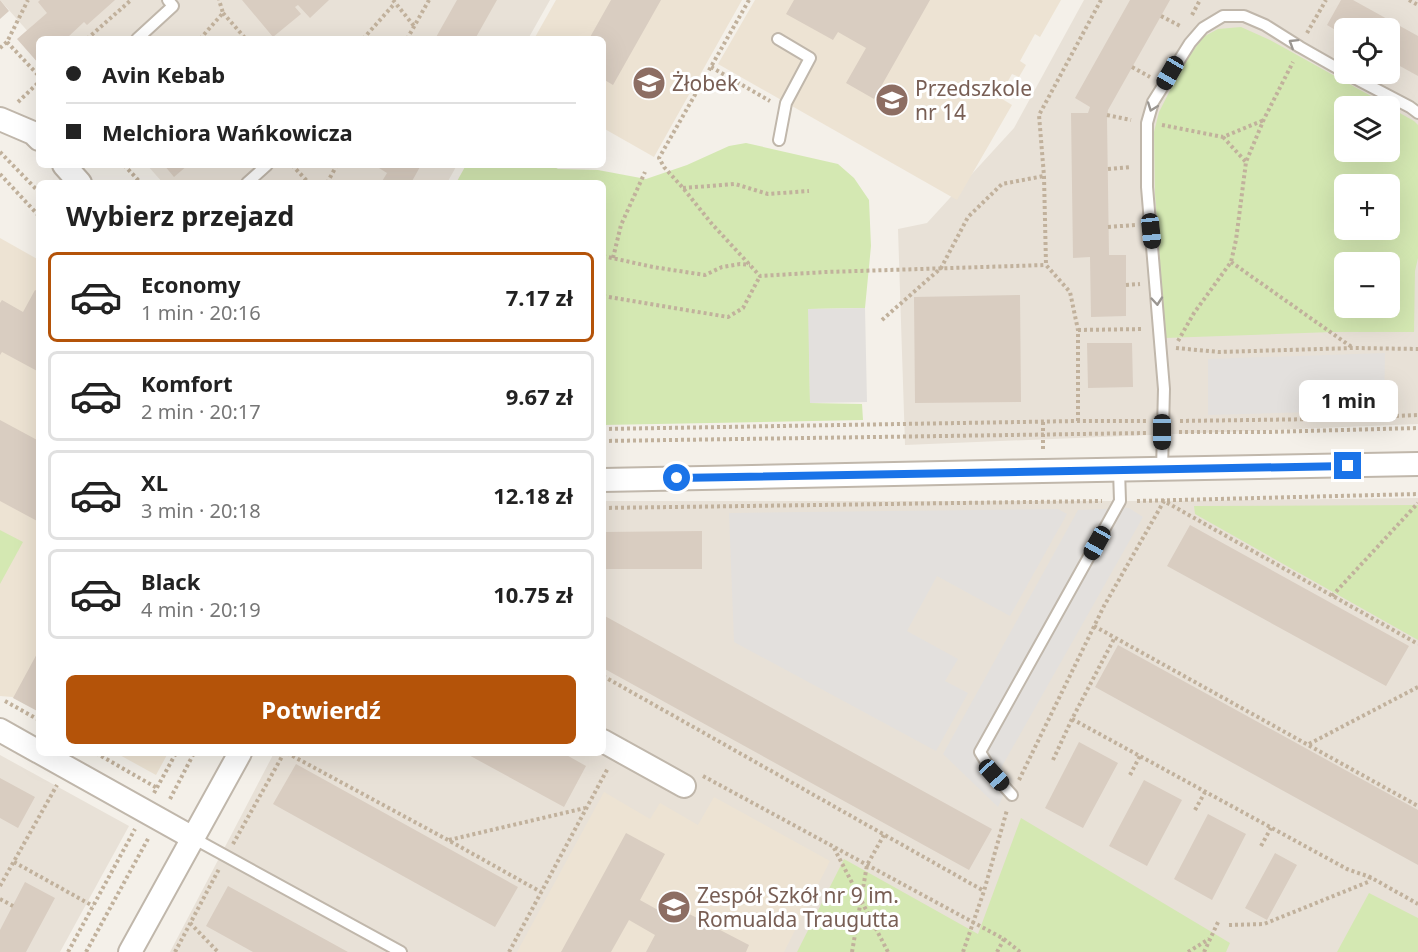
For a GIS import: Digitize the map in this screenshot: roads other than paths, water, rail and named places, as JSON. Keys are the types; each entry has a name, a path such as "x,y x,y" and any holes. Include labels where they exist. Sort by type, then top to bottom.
{"street":[{"path":"0,118 36,133"},
{"path":"67,168 78,180"},
{"path":"606,480 1418,464"},
{"path":"0,730 36,750"},
{"path":"610,745 684,786"},
{"path":"47,756 193,838"},
{"path":"130,952 238,756"}],"lane":[{"path":"140,36 173,6 168,0"},
{"path":"1162,470 1164,389 1147,187 1147,123 1153,102 1190,43 1203,28 1223,16 1244,16 1265,25 1334,66"},
{"path":"778,39 810,58 786,103 779,140"},
{"path":"1367,84 1418,113"},
{"path":"250,180 264,168"},
{"path":"1012,795 994,775 980,752 1120,501 1119,470"},
{"path":"193,838 401,952"}],"place":[{"name":"Żłobek","path":"649,83"},
{"name":"Przedszkole nr 14","path":"892,100"},
{"name":"Zespół Szkół nr 9 im. Romualda Traugutta","path":"674,907"}]}
